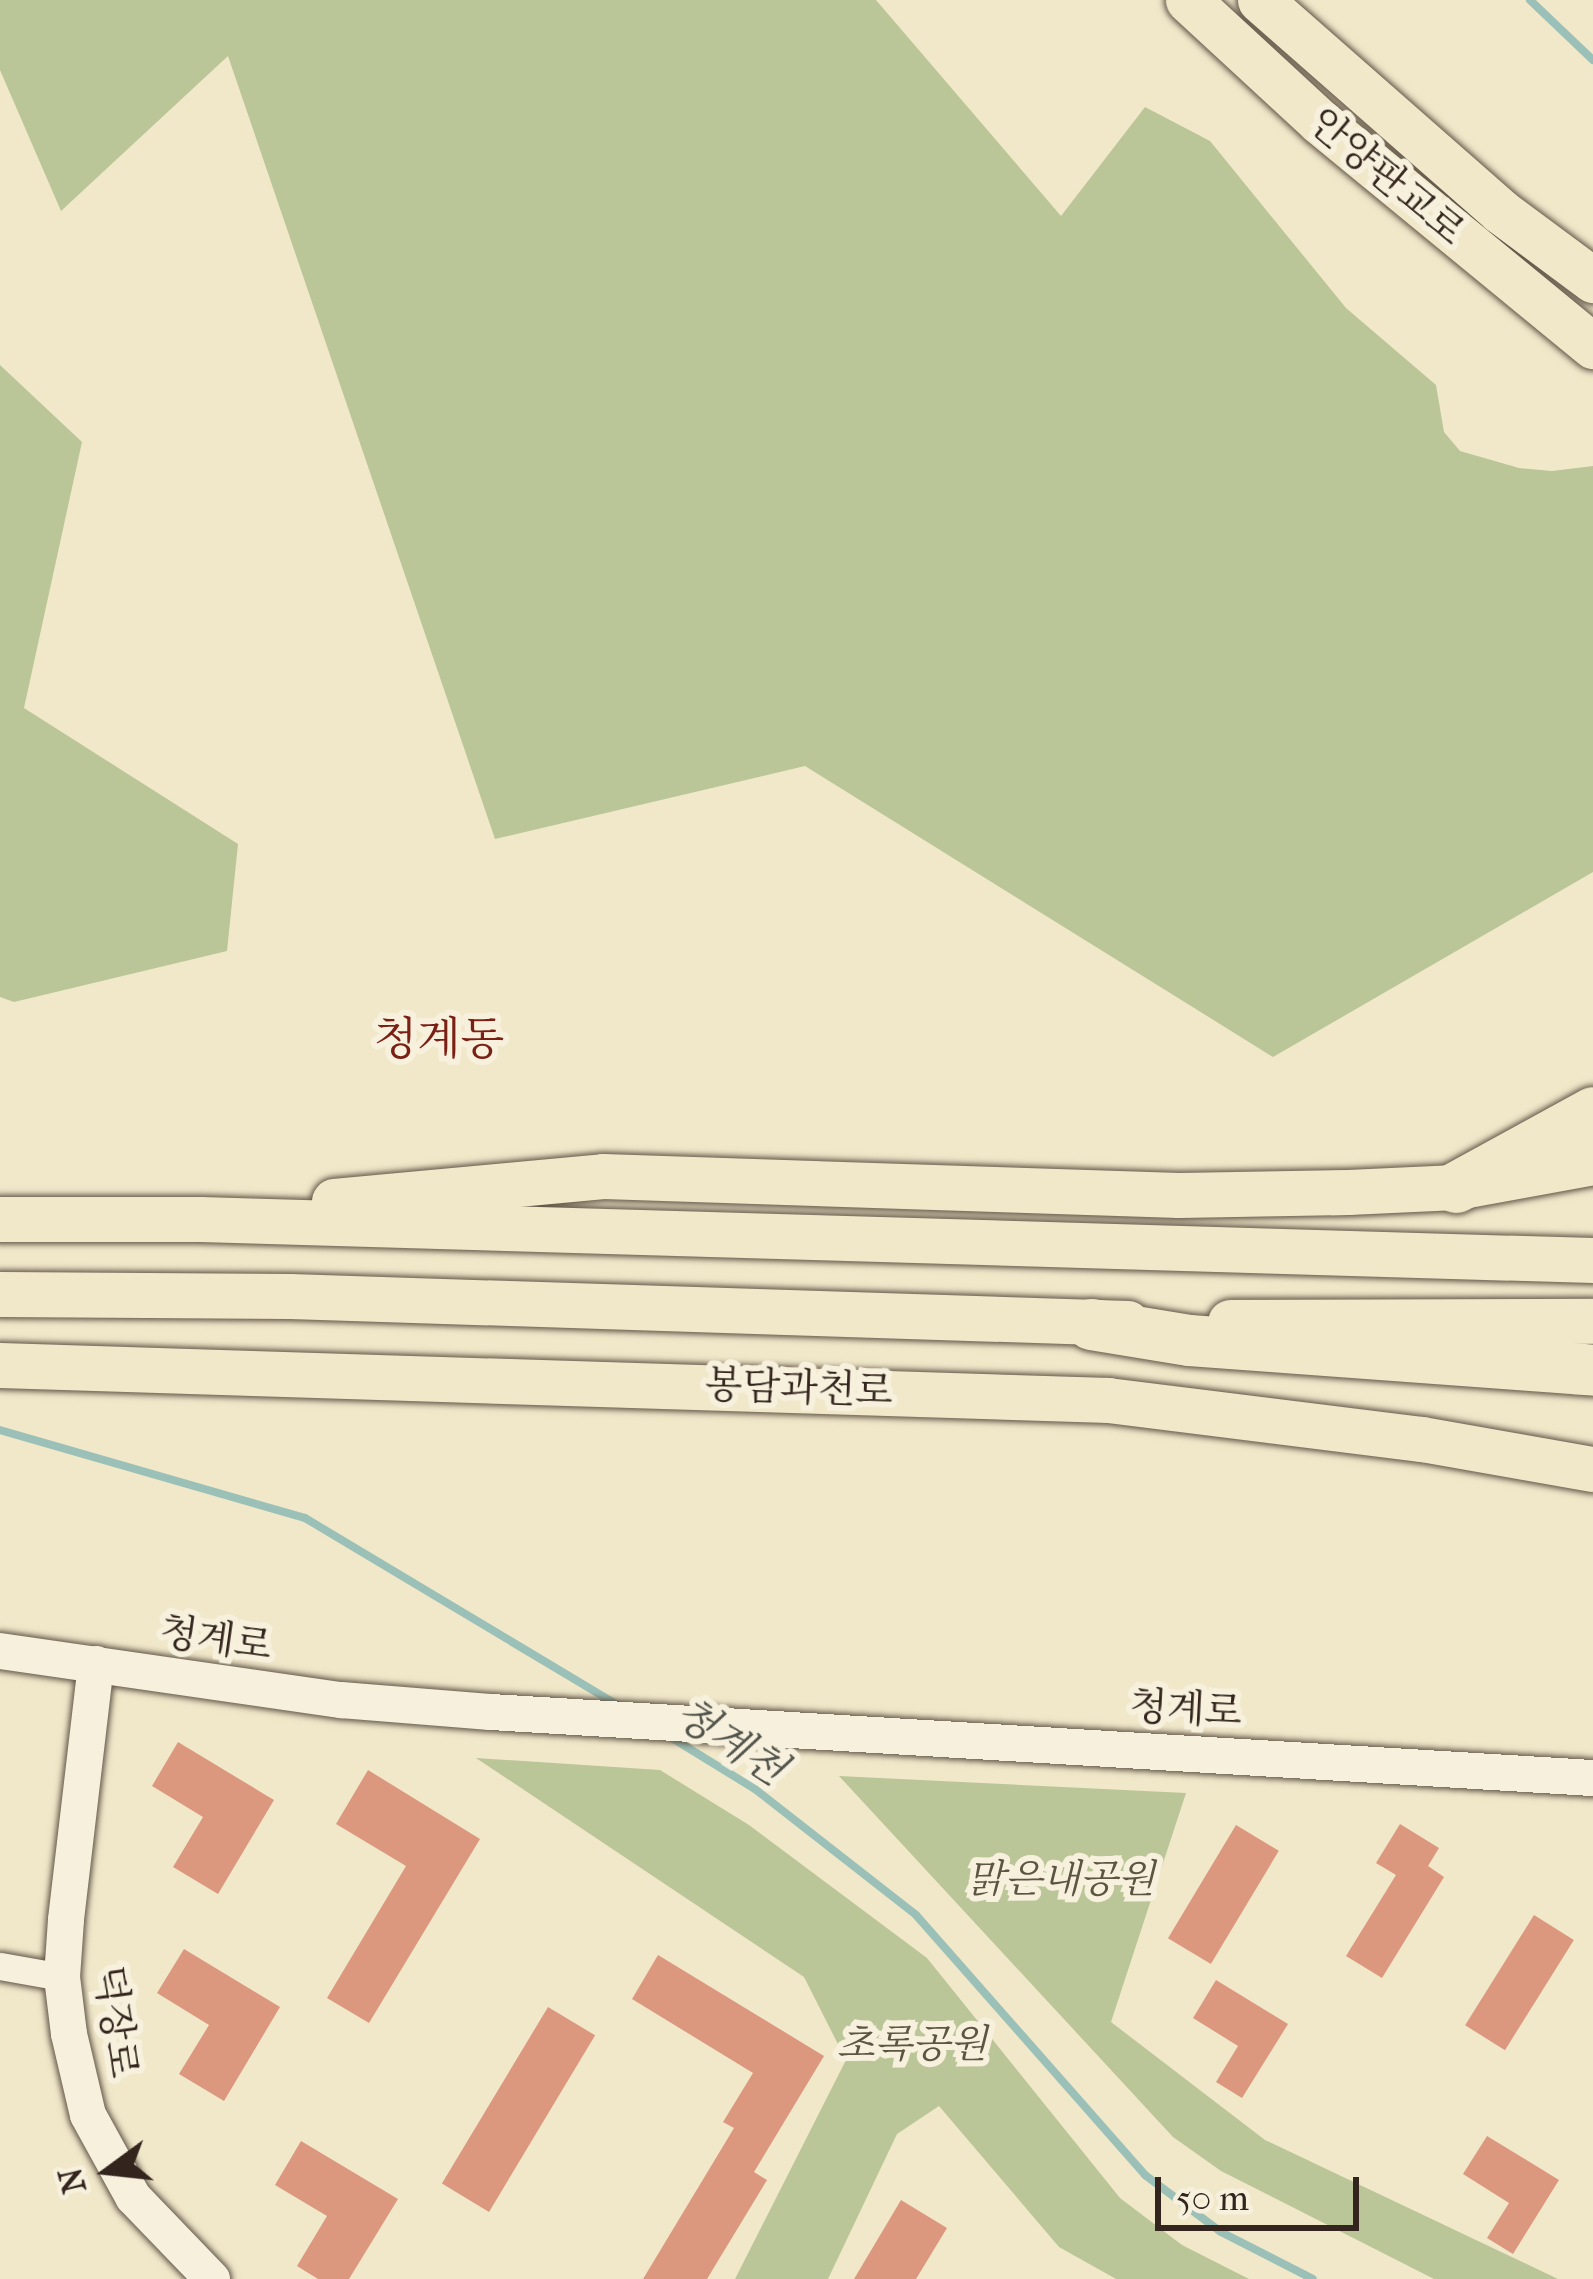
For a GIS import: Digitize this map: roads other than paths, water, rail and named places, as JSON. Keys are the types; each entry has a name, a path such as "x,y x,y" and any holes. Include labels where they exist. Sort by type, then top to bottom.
{"highway":[{"path":"1456,1187 1593,1112"},
{"path":"1091,1324 1189,1340 1593,1370"}],"main road":[{"name":"안양판교로","path":"1188,0 1319,121 1593,346"},
{"name":"안양판교로","path":"1260,0 1483,196 1593,280"},
{"path":"200,1219 399,1192 603,1176 1179,1195 1456,1187 1593,1162"},
{"path":"0,1219 200,1219 1593,1260"},
{"name":"봉담과천로","path":"0,1294 290,1296 1091,1324 1593,1322"},
{"name":"봉담과천로","path":"0,1364 1108,1400 1422,1439 1593,1469"}],"street":[{"name":"청계로","path":"0,1651 341,1700 491,1712 774,1732 1208,1751 1593,1778"},
{"name":"덕장로","path":"96,1664 62,1977 88,2115 133,2197 212,2279"},
{"path":"0,1966 62,1977"}],"waterway":[{"path":"1530,0 1593,60"},
{"name":"청계천","path":"0,1430 305,1518 618,1705"},
{"name":"청계천","path":"672,1738 755,1789 916,1915 1145,2175 1221,2232 1313,2279"}],"district":[{"name":"청계동","path":"439,1040"}],"park label":[{"name":"맑은내공원","path":"1061,1879"},
{"name":"초록공원","path":"912,2044"}]}
